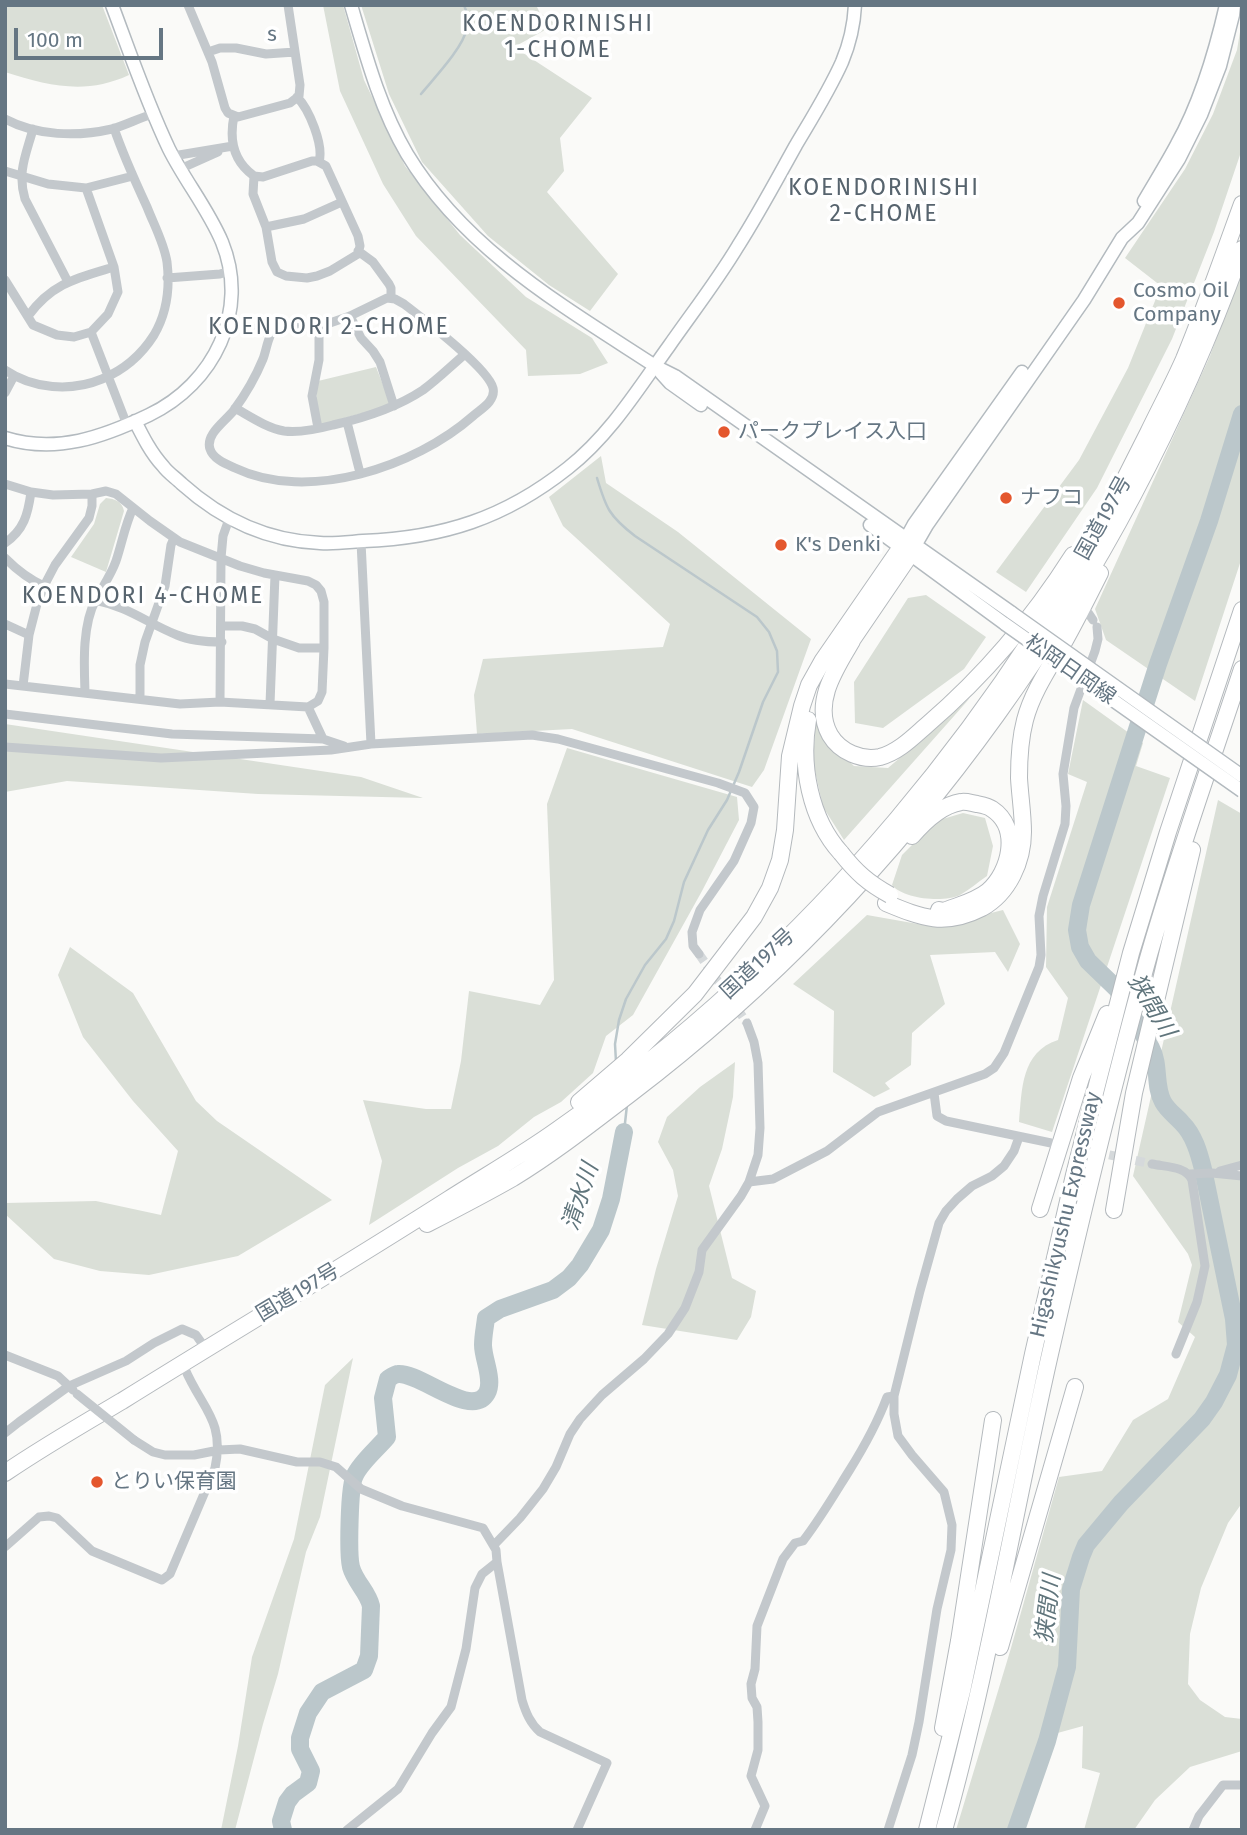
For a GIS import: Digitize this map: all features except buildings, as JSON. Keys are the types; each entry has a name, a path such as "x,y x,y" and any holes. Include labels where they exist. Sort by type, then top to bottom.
{"highway":[{"name":"国道197号","path":"5,1473 557,1131 671,1043 807,918 890,828 924,786 1003,682 1065,587 1131,469 1188,348 1242,204"},
{"name":"国道197号","path":"5,1480 372,1254 510,1179 555,1150 675,1059 765,982 883,857 969,752 1076,596 1140,481 1198,360 1242,249"},
{"path":"908,546 852,641 829,685 824,706 830,735 843,749 860,757 881,757 905,745 961,694 1004,649 1037,608 1093,521 1161,392 1188,348"},
{"path":"888,899 924,918 951,918 972,913 988,905 1011,880 1019,860 1023,833 1019,764 1024,722 1033,697 1091,619 1140,481"},
{"path":"480,1180 573,1108 647,1042 695,994 754,917 770,888 780,860 785,830 790,756 809,685 823,660 908,546"},
{"name":"Higashikyushu Expressway","path":"944,1830 960,1774 1000,1599 1131,953 1242,610"},
{"path":"765,982 819,937 852,902 915,832 934,815 959,802 992,809 1000,816 1009,836 1008,858 989,890 978,898 944,911 867,892 849,877 817,814 808,779 806,741 810,714 819,689 852,641"},
{"name":"Higashikyushu Expressway","path":"927,1830 962,1691 1074,1175 1106,1083 1156,960 1185,840 1242,669"},
{"path":"794,741 805,803 820,839 839,857"},
{"path":"1040,1209 1081,1078 1131,953"},
{"path":"1114,1210 1156,960"},
{"path":"960,1774 1075,1387"},
{"path":"920,1830 939,1749 959,1641 993,1420"}],"street":[{"path":"5,438 42,444 73,443 131,423 166,407 190,387 211,361 227,323 231,298 227,256 216,230 180,169 153,114 112,5"},
{"path":"188,5 208,52 225,108 228,113 238,117 290,103 297,97 300,85 288,5"},
{"path":"351,5 388,117 406,152 441,201 474,237 541,290 655,366 670,383 908,546 914,524 1122,238 1186,127 1208,72 1226,5"},
{"path":"91,332 108,376 131,423 163,467 203,502 229,519 266,533 320,543 408,538 451,529 492,515 533,493 571,466 604,435 655,366 739,245 832,82 847,48 855,5"},
{"path":"1122,238 1138,223 1190,139 1220,66 1234,5"},
{"name":"s","path":"208,52 236,47 266,54 295,52"},
{"path":"297,97 308,111 320,149 320,162"},
{"path":"5,120 45,133 75,133 114,128 153,114"},
{"path":"234,116 233,146 240,162 254,176 263,177 312,161 323,163 329,170 358,236 358,251 330,271 317,276 286,276 277,272 266,227 253,194 254,176"},
{"path":"5,370 38,385 66,387 87,384 128,364 146,347 159,327 168,293 167,262 160,237 114,128"},
{"path":"33,129 21,176 25,199 67,281"},
{"path":"173,156 233,146"},
{"path":"180,169 233,146"},
{"path":"5,171 48,184 86,188 133,176"},
{"path":"5,280 33,325 57,335 75,337 91,332 108,314 118,292 114,267 86,188"},
{"path":"266,227 304,219 342,202"},
{"path":"358,251 373,262 389,284 391,298"},
{"path":"28,316 37,304 67,281 114,267"},
{"path":"167,278 230,271"},
{"path":"391,298 404,304 441,333 491,384 493,394 489,402 461,427 419,453 330,480 272,481 233,467 213,455 209,446 212,434 235,408 262,360 271,334 284,327 319,328 350,316 391,298"},
{"path":"350,316 361,338 377,356 394,406"},
{"path":"227,323 244,325 271,334"},
{"path":"318,428 313,396 319,360 319,328"},
{"path":"235,408 286,432 347,422 394,406 423,390 464,355"},
{"path":"5,393 14,376"},
{"path":"347,422 360,473"},
{"path":"5,484 53,495 106,491 116,494 174,538 240,566 316,585 321,591 324,603 322,692 318,701 308,707 220,702 180,704 5,684"},
{"path":"5,543 18,534 29,508 31,492"},
{"path":"23,686 29,635 44,586 55,565 89,518 92,494"},
{"path":"85,692 86,633 95,600 111,576 133,508"},
{"path":"220,702 221,559 223,536 229,519"},
{"path":"140,699 140,665 165,586 174,538"},
{"path":"361,541 371,744"},
{"name":"松岡日岡線","path":"908,546 1013,613 1242,776"},
{"name":"松岡日岡線","path":"908,546 1005,624 1242,790"},
{"path":"5,558 19,572 44,586"},
{"path":"270,704 275,575"},
{"path":"95,600 124,608 179,636 222,642"},
{"path":"749,1182 773,1179 827,1150 878,1112 985,1074 994,1068 1004,1053 1039,967 1039,916 1065,824 1063,774 1074,708 1098,639 1091,619"},
{"path":"5,624 29,635"},
{"path":"221,626 255,629 299,648 324,648"},
{"path":"308,707 323,740"},
{"path":"5,714 172,734 323,740 349,747"},
{"path":"5,747 161,758 532,736 558,739 718,782 745,793 754,807 751,823 734,861 696,921 692,932 693,946 699,954"},
{"path":"494,1545 543,1489 580,1419 668,1334 685,1308 699,1272 702,1250 749,1182 758,1156 760,1128 758,1063 747,1023"},
{"path":"934,1093 937,1116 946,1121 1051,1143"},
{"path":"888,1830 912,1755 919,1722 937,1609 951,1550 952,1525 944,1492 898,1436 894,1396 939,1223 957,1199 1004,1166 1014,1152 1019,1136"},
{"path":"1152,1164 1184,1170 1190,1174 1242,1176"},
{"path":"1212,1173 1242,1165"},
{"path":"1176,1354 1197,1302 1205,1266 1190,1174"},
{"path":"5,1433 69,1387 126,1361 182,1329 196,1335 206,1349"},
{"path":"5,1355 58,1376 134,1440 153,1452 164,1455 194,1455 240,1449 296,1462 320,1462 336,1467 360,1489 402,1506 483,1528 496,1550 522,1700 527,1714 540,1732 607,1763 577,1830"},
{"path":"5,1547 39,1517 49,1516 57,1518 92,1551 162,1580 170,1574 215,1468 219,1450 217,1432 211,1416 185,1369"},
{"path":"755,1830 765,1806 751,1776 758,1750 757,1707 752,1698 751,1684 755,1668 757,1626 783,1559 795,1543 803,1541 817,1523 863,1448 887,1397 894,1396"},
{"path":"347,1830 360,1825 398,1789 432,1732 451,1707 466,1649 475,1588 482,1574 497,1562"},
{"path":"1193,1830 1199,1816 1223,1784 1242,1785"}],"shaded area":[{"path":"5,5 102,5 129,75 82,87 52,84 5,72"},
{"path":"323,5 343,5 364,80 405,166 460,235 526,297 592,338 608,363 580,374 528,376 526,350 416,236 383,184 340,91"},
{"path":"361,5 536,5 540,13 556,24 514,47 592,98 560,138 564,171 547,192 618,274 590,311 549,285 488,236 422,162 389,94"},
{"path":"1242,20 1242,149 1214,232 1172,339 1097,488 1026,592 996,572 1079,460 1128,368 1161,286 1125,258 1185,169 1213,114 1237,50"},
{"path":"1242,267 1242,557 1195,701 1106,640 1095,609 1210,356"},
{"path":"376,367 391,405 320,425 316,400 318,381"},
{"path":"601,456 606,483 678,532 811,639 764,770 752,787 572,729 477,734 474,695 483,659 663,647 670,624 563,526 549,497"},
{"path":"106,498 118,501 124,511 106,572 71,557 94,524 100,504"},
{"path":"926,595 986,637 964,669 883,728 855,723 854,682 908,598"},
{"path":"970,698 844,840 823,807 813,762 816,717 834,747 854,766 888,768"},
{"path":"1083,700 1143,743 1136,766 1170,778 1052,1132 1019,1122 1026,1073 1037,1053 1058,1040 1068,998 1046,967 1047,907 1087,782 1068,774"},
{"path":"5,724 361,777 423,798 258,794 67,781 5,792"},
{"path":"567,748 737,797 739,820 633,1015 606,1036 593,1073 561,1102 534,1117 498,1146 458,1168 369,1225 382,1161 363,1100 426,1109 451,1109 461,1061 469,991 540,1005 554,980 547,804"},
{"path":"1218,800 1242,814 1242,1158 1231,1178 1242,1174 1242,1503 1228,1523 1201,1588 1190,1634 1188,1684 1200,1700 1225,1717 1242,1719 1242,1751 1190,1767 1155,1800 1134,1830 1084,1830 1100,1773 1082,1768 1083,1726 1043,1737 1008,1830 956,1830 1059,1477 1102,1471 1133,1420 1168,1399 1195,1337 1178,1322 1192,1265 1188,1254 1133,1176"},
{"path":"963,813 985,818 993,846 987,876 960,895 944,899 924,898 897,890 892,885 902,855 936,821"},
{"path":"1003,910 1020,944 1008,972 995,952 930,955 945,1004 912,1033 911,1065 885,1083 890,1089 874,1097 833,1072 834,1011 793,984 867,915 935,927"},
{"path":"70,947 133,993 196,1101 217,1121 332,1200 238,1256 149,1275 100,1271 54,1259 5,1214 5,1203 96,1201 161,1215 178,1151 133,1101 83,1037 58,975"},
{"path":"735,1062 733,1097 722,1149 709,1186 732,1278 756,1291 751,1317 737,1340 642,1325 678,1196 673,1170 658,1142 667,1117 700,1087"},
{"path":"353,1358 320,1517 306,1552 278,1674 235,1830 221,1830 252,1657 294,1539 325,1385"}],"waterway":[{"path":"421,94 448,62 464,36 468,22 464,5"},
{"name":"狭間川","path":"1016,1830 1047,1741 1067,1667 1071,1589 1086,1545 1121,1503 1202,1419 1228,1375 1236,1345 1234,1319 1196,1144 1163,1102 1151,1048 1117,989 1088,961 1080,947 1077,930 1081,905 1158,664 1209,521 1242,414"},
{"path":"597,478 610,511 626,529 757,617 769,632 777,651 778,672 763,702 727,800 708,830 684,882 674,921 666,939 645,965 626,999 615,1044 616,1062"},
{"path":"624,1132 627,1105"},
{"name":"清水川","path":"283,1830 281,1821 287,1802 308,1783 311,1771 300,1749 300,1738 308,1713 322,1692 364,1670 369,1656 371,1606 351,1567 350,1505 355,1475 387,1437 383,1398 388,1379 397,1374 408,1375 445,1393 470,1401 480,1400 487,1393 489,1376 483,1351 486,1318 500,1309 553,1290 580,1265 601,1230 611,1199 624,1132"}],"tunnel":[{"path":"699,954 747,1023"},
{"path":"1096,1152 1152,1164"}],"place":[{"name":"Cosmo Oil Company","path":"1119,303"},
{"name":"パークプレイス入口","path":"724,432"},
{"name":"ナフコ","path":"1006,498"},
{"name":"K's Denki","path":"781,545"},
{"name":"とりい保育園","path":"97,1482"}],"district":[{"name":"KOENDORINISHI 1-CHOME","path":"558,38"},
{"name":"KOENDORINISHI 2-CHOME","path":"884,202"},
{"name":"KOENDORI 2-CHOME","path":"329,328"},
{"name":"KOENDORI 4-CHOME","path":"143,597"}]}
